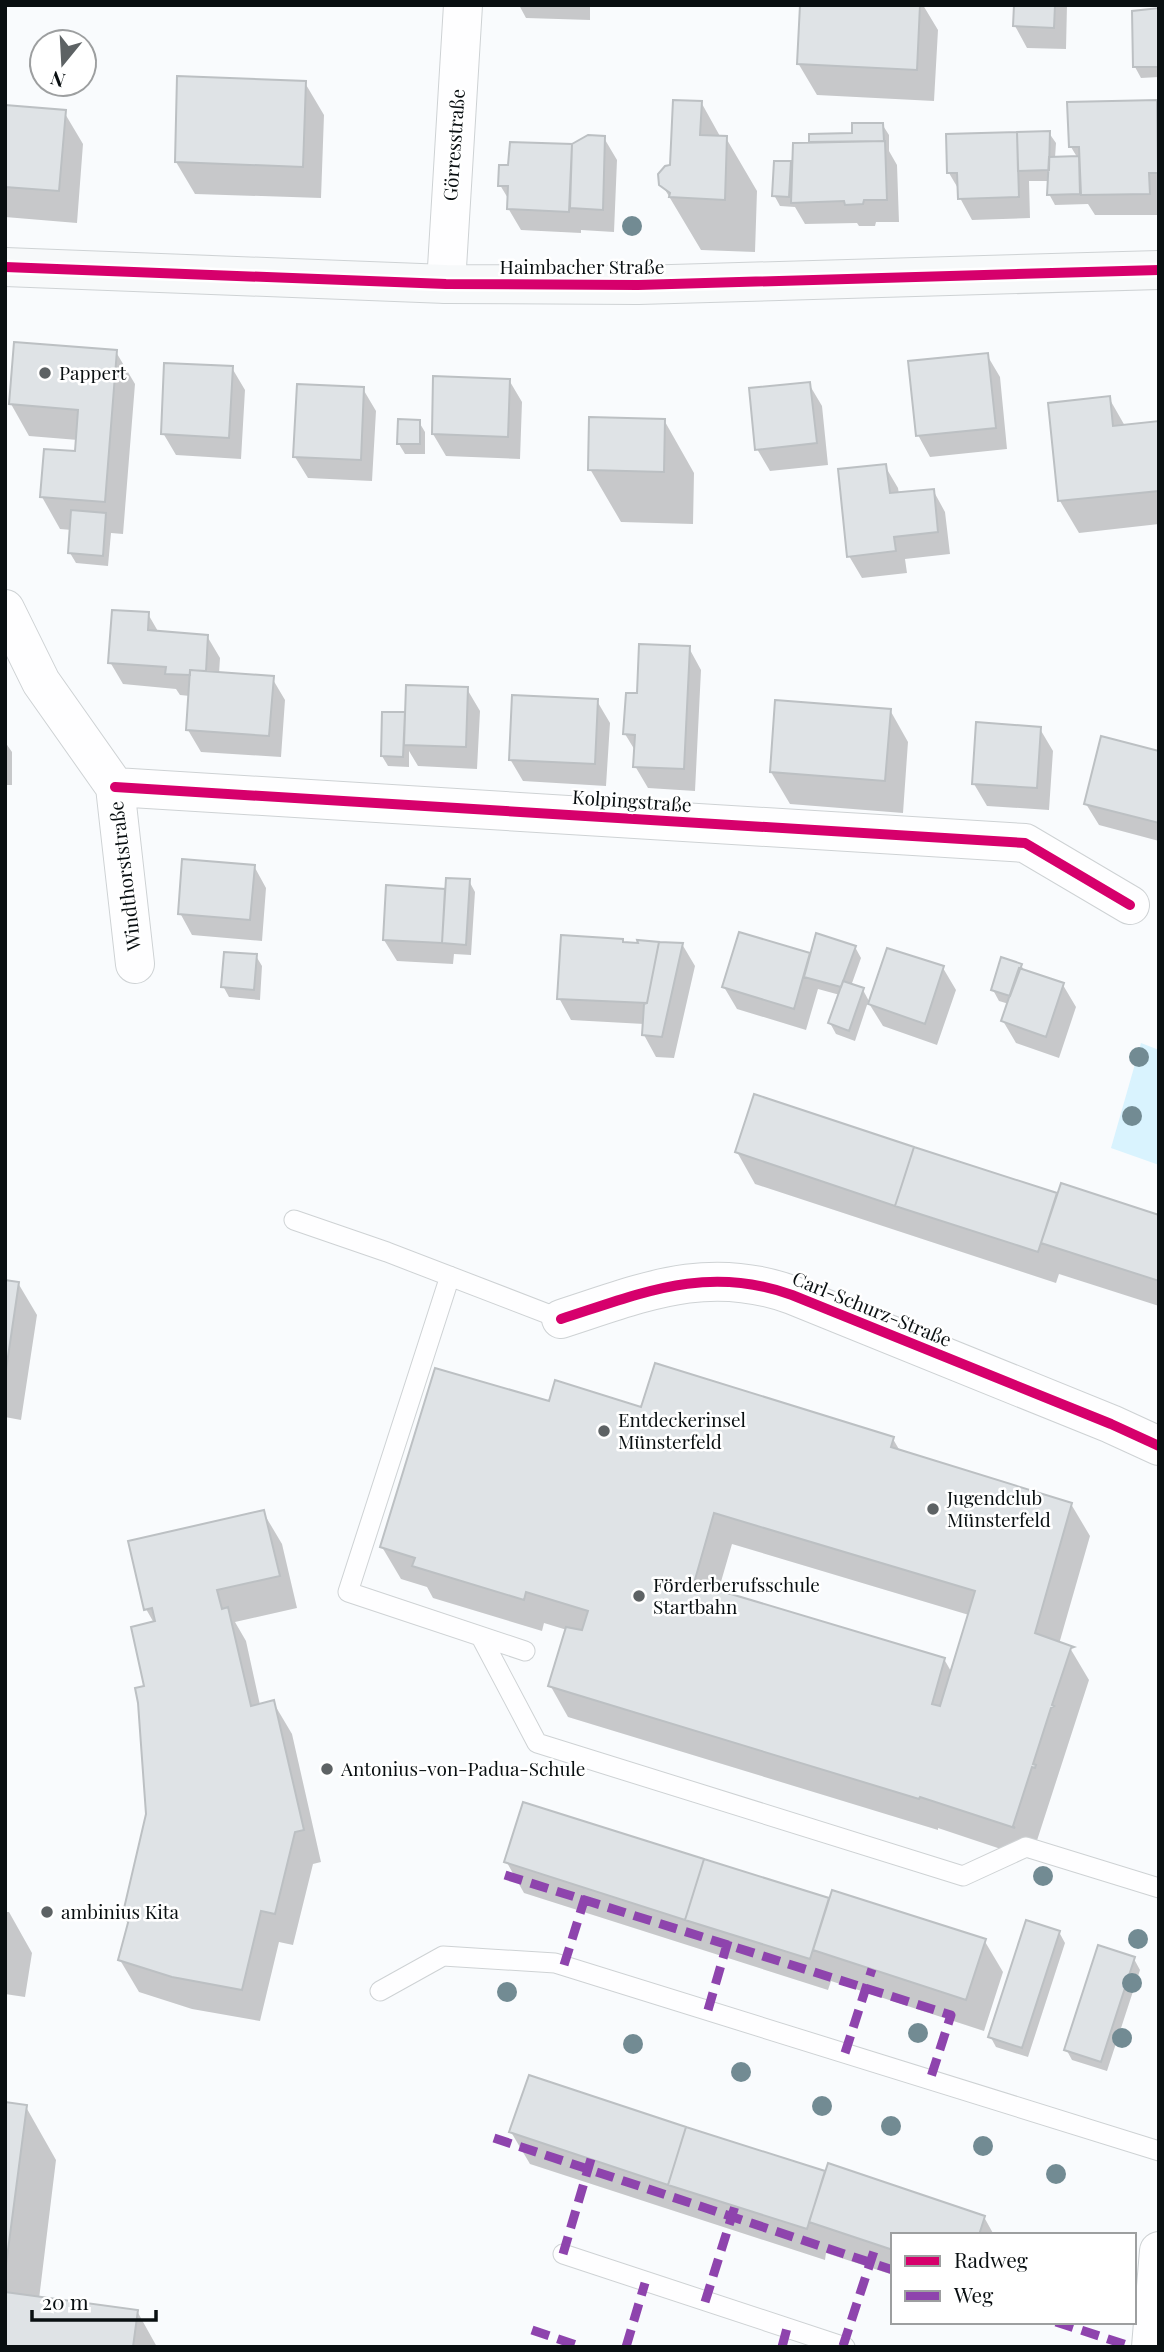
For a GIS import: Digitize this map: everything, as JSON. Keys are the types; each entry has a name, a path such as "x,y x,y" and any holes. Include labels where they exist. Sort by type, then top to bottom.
{"main road":[{"name":"Haimbacher Straße","path":"5,267 446,284 638,285 1159,270"}],"street":[{"name":"Görresstraße","path":"446,284 463,5"},
{"name":"Windthorststraße","path":"5,609 41,682 115,787 135,964"},
{"name":"Kolpingstraße","path":"115,787 1026,843 1130,905"},
{"name":"Carl-Schurz-Straße","path":"561,1319 657,1288 721,1280 752,1284 792,1295 1159,1446"},
{"path":"1150,2347 1156,2309 1159,2251"}],"lane":[{"path":"294,1220 561,1319"},
{"path":"450,1276 348,1592 525,1651"},
{"path":"481,1637 537,1743 963,1876 1026,1847 1159,1888"},
{"path":"380,1991 443,1956 555,1963 1159,2151"},
{"path":"563,2254 845,2347"}],"shaded area":[{"path":"1141,1043 1159,1050 1159,1165 1111,1148"}],"building":[{"path":"800,5 920,5 917,70 797,64"},
{"path":"1014,5 1055,5 1054,28 1013,26"},
{"path":"1159,8 1159,67 1133,67 1132,11"},
{"path":"177,76 306,81 303,167 175,162"},
{"path":"673,100 702,101 700,135 727,136 725,200 669,197 670,193 659,185 658,174 665,166 670,165"},
{"path":"1157,100 1158,173 1149,173 1150,194 1081,195 1079,147 1069,147 1067,102"},
{"path":"5,105 66,110 59,191 5,187"},
{"path":"852,123 883,123 884,141 809,142 809,134 852,133"},
{"path":"1050,131 1049,170 1018,171 1017,132"},
{"path":"1017,132 1019,197 958,199 957,173 947,173 946,134"},
{"path":"588,135 605,136 603,210 570,208 572,144"},
{"path":"885,141 887,200 864,200 863,204 845,205 844,201 791,203 793,143"},
{"path":"510,142 572,144 569,212 507,209 508,186 498,186 499,165 508,165"},
{"path":"1079,156 1080,194 1047,195 1049,157"},
{"path":"774,161 791,161 789,197 772,196"},
{"path":"14,342 117,350 105,502 40,497 44,449 75,451 78,410 9,404"},
{"path":"988,353 996,428 916,436 908,361"},
{"path":"164,363 233,366 229,438 161,434"},
{"path":"433,376 510,379 508,437 432,434"},
{"path":"810,382 817,443 755,450 749,388"},
{"path":"297,384 364,387 361,460 293,457"},
{"path":"1110,396 1113,426 1159,421 1159,491 1058,501 1048,403"},
{"path":"589,417 665,419 664,472 588,470"},
{"path":"398,419 420,420 420,444 397,444"},
{"path":"886,464 890,493 934,489 938,532 894,537 896,551 847,557 838,469"},
{"path":"71,510 106,513 103,556 68,553"},
{"path":"112,610 149,612 148,630 208,635 206,671 190,670 190,675 165,674 166,667 108,663"},
{"path":"639,644 690,646 684,769 633,767 635,735 623,734 626,693 637,693"},
{"path":"190,670 274,676 269,736 186,730"},
{"path":"406,685 468,687 466,747 404,745"},
{"path":"512,695 598,699 595,764 509,760"},
{"path":"775,700 891,709 885,781 770,772"},
{"path":"382,712 405,712 403,757 381,756"},
{"path":"976,722 1041,727 1037,788 972,784"},
{"path":"1101,736 1159,751 1159,823 1084,804"},
{"path":"182,859 255,865 250,920 178,914"},
{"path":"446,878 470,879 466,945 442,943"},
{"path":"386,885 445,889 442,943 383,940"},
{"path":"739,932 810,953 794,1009 722,987"},
{"path":"816,933 856,946 841,987 804,977"},
{"path":"561,935 623,939 623,942 659,942 647,1003 557,999"},
{"path":"659,942 683,943 662,1037 642,1035 644,1004 647,1003"},
{"path":"887,948 944,966 925,1024 868,1004"},
{"path":"224,952 257,954 254,990 221,987"},
{"path":"1001,957 1022,964 1010,996 991,990"},
{"path":"1019,968 1064,983 1046,1037 1001,1021"},
{"path":"843,981 864,988 849,1031 828,1023"},
{"path":"754,1094 914,1147 895,1206 735,1152"},
{"path":"914,1147 1057,1193 1038,1252 895,1206"},
{"path":"1061,1183 1159,1215 1159,1281 1041,1243"},
{"path":"5,1280 19,1282 5,1377"},
{"name":"Förderberufsschule Startbahn","path":"655,1363 894,1437 891,1447 1072,1503 1035,1633 1074,1647 1071,1648 1052,1705 1054,1706 1051,1708 1033,1764 1036,1765 1035,1768 1032,1767 1013,1826 1015,1828 548,1686 566,1627 582,1630 588,1611 526,1592 524,1600 412,1566 415,1558 380,1547 435,1368 549,1401 555,1380 641,1407","holes":["714,1513 975,1591 940,1706 932,1704 945,1658 694,1583"]},
{"path":"264,1510 280,1576 217,1590 222,1609 228,1607 251,1706 274,1700 304,1830 295,1832 275,1914 261,1911 242,1990 172,1977 118,1960 129,1919 122,1917 146,1814 135,1688 144,1686 131,1627 155,1621 152,1608 144,1610 128,1541"},
{"path":"523,1802 704,1859 685,1920 504,1862"},
{"path":"704,1859 829,1898 810,1959 685,1920"},
{"path":"832,1890 986,1939 966,2000 813,1950"},
{"path":"1026,1920 1060,1931 1022,2048 988,2037"},
{"path":"1098,1945 1135,1957 1101,2062 1064,2050"},
{"path":"529,2075 686,2127 668,2185 509,2132"},
{"path":"5,2102 27,2105 5,2273"},
{"path":"686,2127 825,2171 807,2229 668,2185"},
{"path":"828,2163 985,2216 980,2233 891,2233 891,2249 809,2222"},
{"path":"5,2292 138,2310 133,2347 5,2347"}],"marked path":[{"path":"505,1875 951,2015 930,2080"},
{"path":"564,1965 588,1888"},
{"path":"708,2010 730,1934"},
{"path":"845,2053 872,1969"},
{"path":"494,2138 891,2269"},
{"path":"563,2254 591,2159"},
{"path":"705,2302 735,2206"},
{"path":"843,2346 876,2245"},
{"path":"626,2347 645,2283"},
{"path":"1062,2324 1133,2347"},
{"path":"782,2347 787,2328"},
{"path":"532,2330 582,2347"}],"cycle path":[{"path":"5,267 446,284 638,285 1159,270"},
{"path":"115,787 1025,843 1130,905"},
{"path":"561,1319 619,1300 675,1286 703,1282 761,1286 792,1295 1159,1446"}],"place":[{"name":"Pappert","path":"45,373"},
{"name":"Entdeckerinsel Münsterfeld","path":"604,1431"},
{"name":"Jugendclub Münsterfeld","path":"933,1509"},
{"name":"Förderberufsschule Startbahn","path":"639,1596"},
{"name":"Antonius-von-Padua-Schule","path":"327,1769"},
{"name":"ambinius Kita","path":"47,1912"}]}
